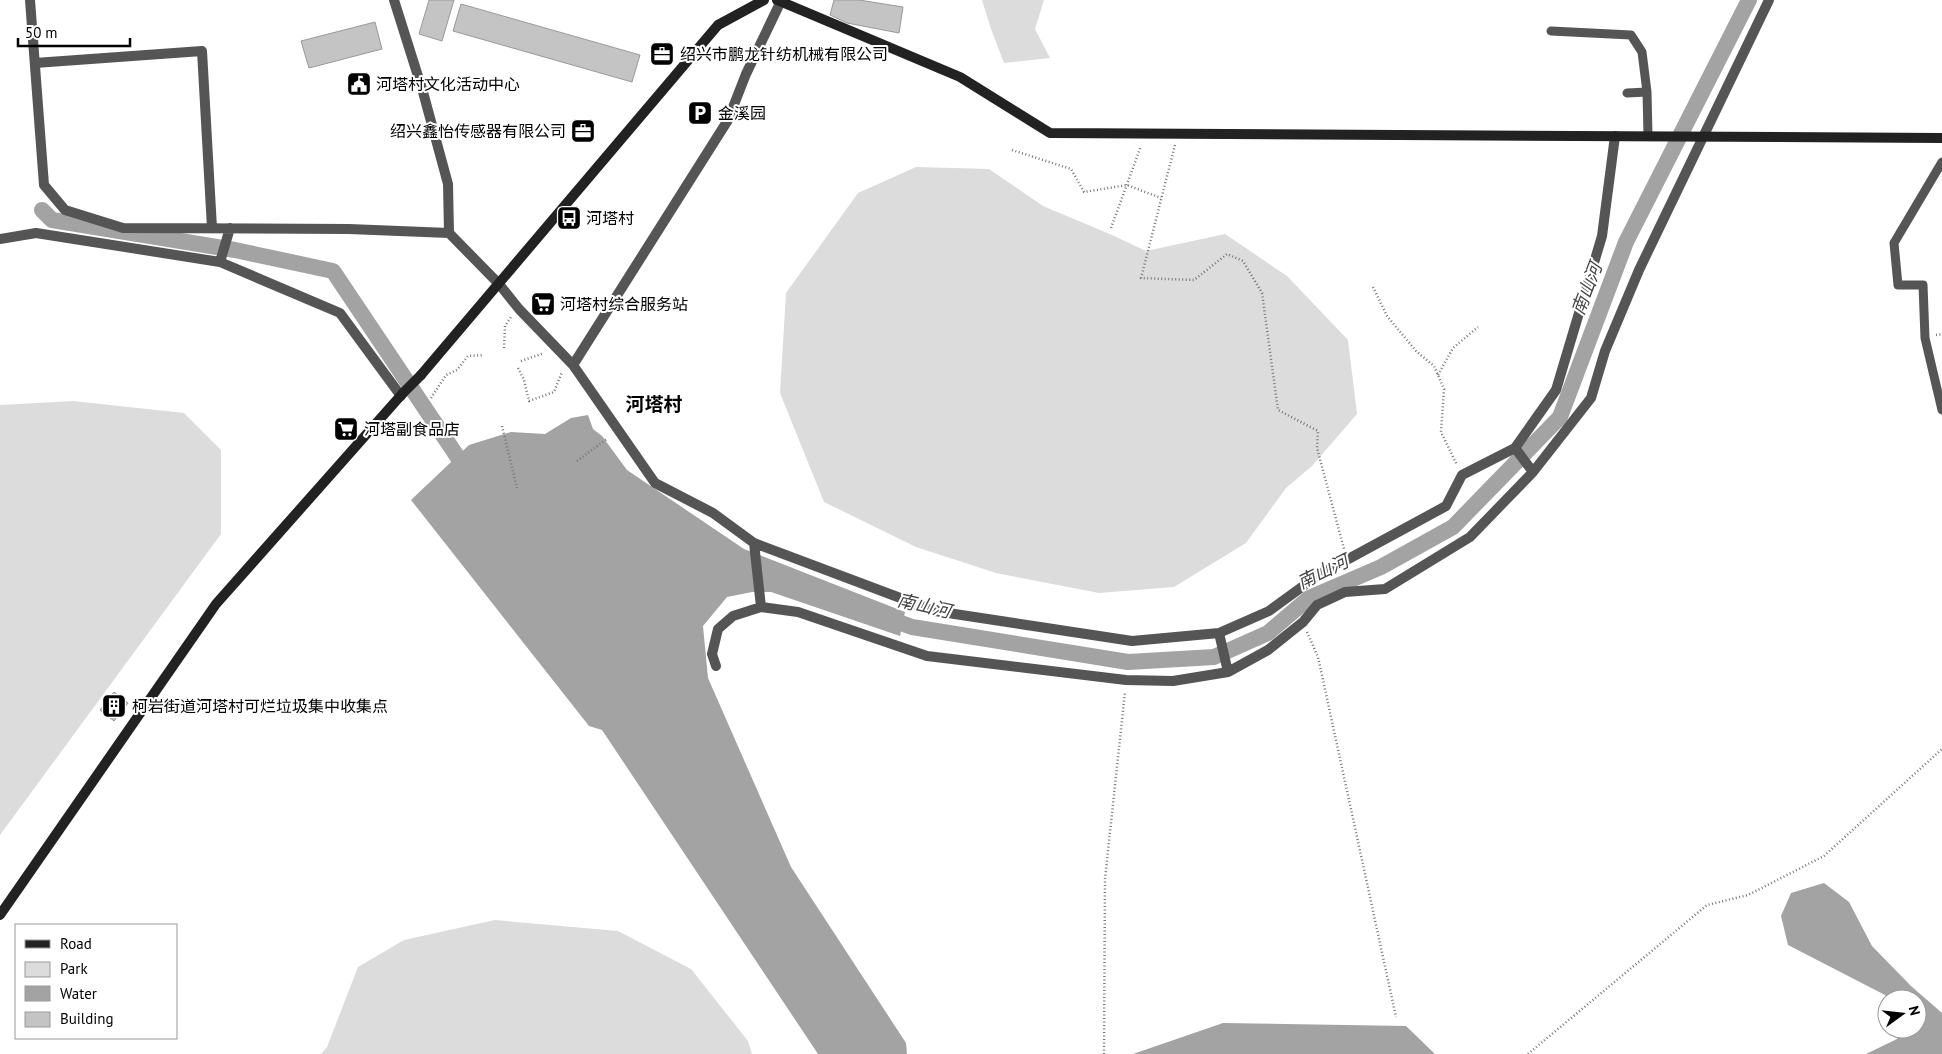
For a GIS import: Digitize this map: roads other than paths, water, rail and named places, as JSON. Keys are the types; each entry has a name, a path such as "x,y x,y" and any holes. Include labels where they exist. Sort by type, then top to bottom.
{"street":[{"path":"30,0 44,185 65,210 123,228 230,228 449,233"},
{"path":"394,0 423,92 448,184 449,233 499,284 519,309 570,362 655,483 713,513 754,543 935,611 1132,641 1219,633 1269,611 1317,576 1446,506 1462,475 1515,448 1556,390 1602,236 1615,136"},
{"path":"0,915 216,604 421,375 718,25 764,0"},
{"path":"716,666 712,654 718,629 733,616 761,607 798,612 927,656 1126,680 1173,681 1228,672 1268,650 1303,622 1317,605 1345,592 1385,589 1470,537 1533,472 1591,398 1605,351 1639,270 1769,0"},
{"path":"570,362 728,120 746,74 779,1 960,77 1050,133 1705,135 1942,138"},
{"path":"35,63 202,51 212,228"},
{"path":"220,262 230,228"},
{"path":"0,239 36,233 220,262 340,313 402,394"},
{"path":"1515,448 1533,472"},
{"path":"754,543 761,607"},
{"path":"1219,633 1228,672"}],"lane":[{"path":"1551,31 1631,35 1642,52 1651,136"},
{"path":"1627,93 1647,92"},
{"path":"1942,162 1894,243 1898,285 1923,285 1925,338 1942,410"}],"water":[{"path":"588,415 593,429 602,436 627,470 744,549 905,612 900,636 771,592 752,592 727,597 703,626 708,678 791,867 906,1043 907,1054 818,1054 602,730 589,726 411,500 469,445 511,432 545,434 571,418"},
{"path":"1824,883 1849,902 1872,946 1914,989 1877,989 1877,991 1788,945 1781,916 1791,893"},
{"path":"1927,1000 1942,1013 1942,1054 1866,1054 1897,1039 1927,1039"},
{"path":"1223,1023 1406,1026 1435,1054 1133,1054"}],"waterway":[{"name":"南山河","path":"882,616 912,627 1128,662 1214,657 1268,633 1309,598 1381,567 1453,527 1560,417 1626,242 1749,0"},
{"path":"42,210 52,220 235,250 333,271 469,474"}],"place":[{"name":"绍兴市鹏龙针纺机械有限公司","path":"662,54"},
{"name":"河塔村文化活动中心","path":"359,84"},
{"name":"金溪园","path":"700,113"},
{"name":"绍兴鑫怡传感器有限公司","path":"583,131"},
{"name":"河塔村","path":"569,218"},
{"name":"河塔村综合服务站","path":"543,304"},
{"name":"河塔副食品店","path":"346,429"},
{"name":"柯岩街道河塔村可烂垃圾集中收集点","path":"114,706"}],"district":[{"name":"河塔村","path":"654,404"}]}
